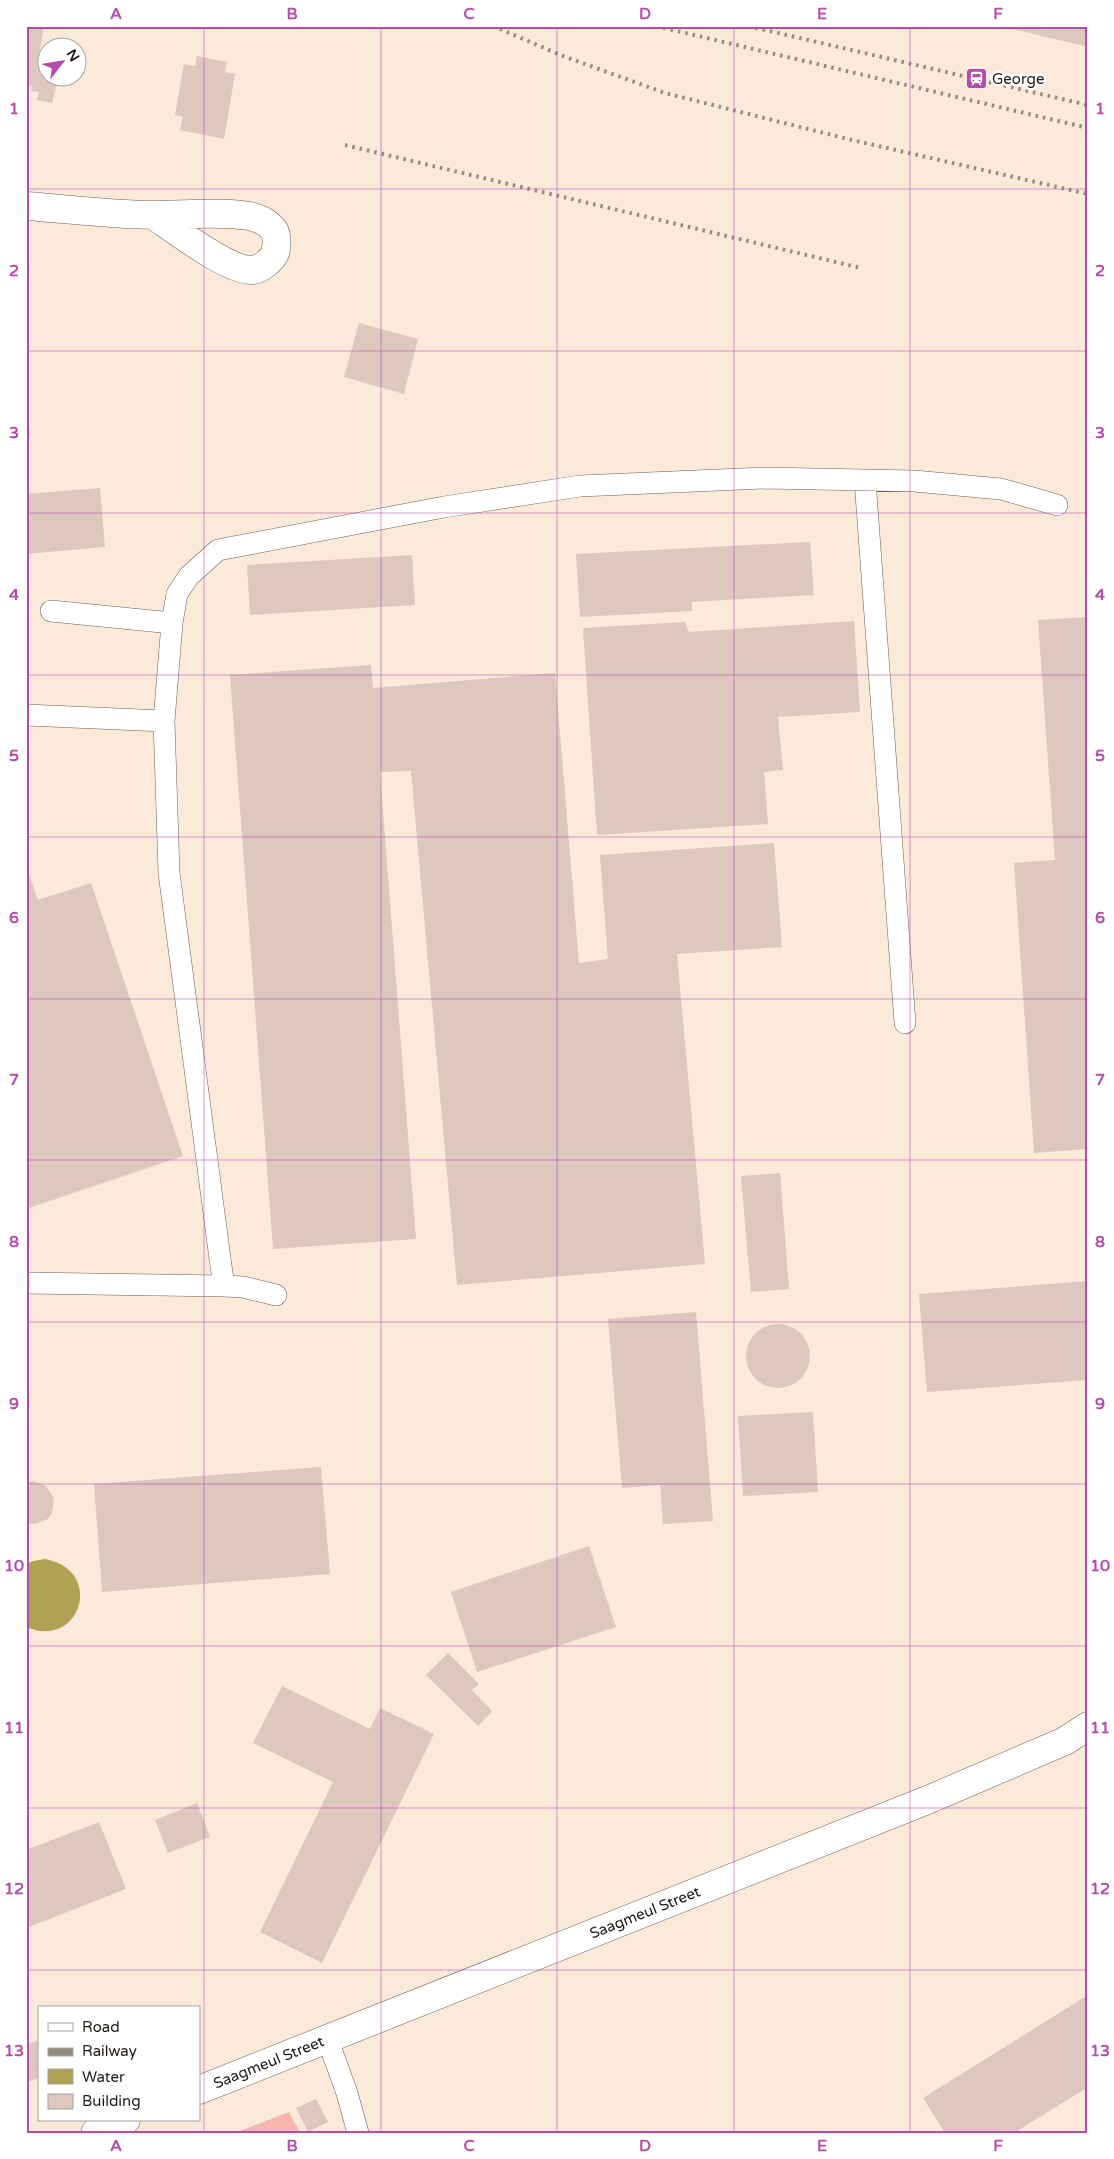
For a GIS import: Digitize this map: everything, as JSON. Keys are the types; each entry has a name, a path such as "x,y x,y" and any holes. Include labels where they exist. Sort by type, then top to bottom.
{"street":[{"path":"26,206 153,215"},
{"name":"Saagmeul Street","path":"200,2090 930,1799 1065,1740 1088,1726"},
{"path":"95,2133 121,2122"}],"lane":[{"path":"224,1286 169,874 164,721 172,623 177,594 189,576 218,550 444,507 580,486 766,478 914,481 1001,489 1057,505"},
{"path":"865,480 905,1023"},
{"path":"51,611 172,623"},
{"path":"26,715 164,721"},
{"path":"26,1283 224,1286 243,1287 276,1295"},
{"path":"327,2038 347,2093 358,2133"}],"shaded area":[{"path":"289,2112 300,2133 235,2133"}],"water":[{"path":"45,1559 64,1566 75,1578 80,1591 79,1606 72,1618 61,1628 45,1631 26,1627 26,1564"}],"building":[{"path":"26,26 44,26 42,38 38,38 38,88 56,88 52,103 37,100 39,92 31,91 32,86 26,85"},
{"path":"1004,26 1088,26 1088,47 1004,27"},
{"path":"197,56 227,62 225,72 235,74 224,139 180,130 183,117 175,115 184,64 195,66"},
{"path":"359,323 418,339 404,394 344,377"},
{"path":"100,488 105,547 26,554 26,494"},
{"path":"810,542 814,595 692,602 692,611 580,617 576,554"},
{"path":"412,555 415,605 250,615 247,565"},
{"path":"1088,617 1088,1149 1034,1153 1014,863 1055,860 1038,620"},
{"path":"854,621 860,712 778,717 783,770 764,772 768,824 597,835 583,628 685,622 689,632"},
{"path":"371,665 373,688 555,673 579,963 608,959 600,855 774,843 782,947 677,954 705,1264 457,1285 411,771 380,772 416,1239 273,1249 230,675"},
{"path":"26,866 38,900 91,883 183,1156 26,1209"},
{"path":"780,1173 789,1289 751,1292 741,1176"},
{"path":"1088,1281 1088,1380 927,1392 919,1294"},
{"path":"696,1312 713,1521 663,1524 660,1485 622,1488 608,1319"},
{"path":"778,1324 796,1330 804,1338 810,1356 804,1374 796,1382 778,1388 760,1382 752,1374 746,1356 752,1338 760,1330"},
{"path":"813,1412 818,1492 743,1496 738,1416"},
{"path":"321,1467 330,1574 102,1592 94,1484"},
{"path":"33,1481 46,1486 54,1498 52,1513 48,1519 35,1524 26,1523 26,1483"},
{"path":"589,1546 616,1627 477,1672 451,1592"},
{"path":"448,1653 479,1684 472,1690 492,1711 478,1726 426,1675"},
{"path":"282,1686 370,1729 380,1708 434,1734 322,1963 260,1932 333,1782 253,1743"},
{"path":"197,1803 210,1837 168,1853 155,1820"},
{"path":"99,1822 126,1889 26,1928 26,1850"},
{"path":"1088,1995 1088,2087 1014,2133 945,2133 923,2098"},
{"path":"38,2040 38,2078 26,2083 26,2045"},
{"path":"316,2099 328,2122 308,2132 296,2108"}],"railway":[{"path":"493,26 563,56 665,93 852,140 1088,194"},
{"path":"656,26 1088,128"},
{"path":"748,26 1088,105"},
{"path":"345,145 861,268"}],"place":[{"name":"George","path":"976,79"}]}
